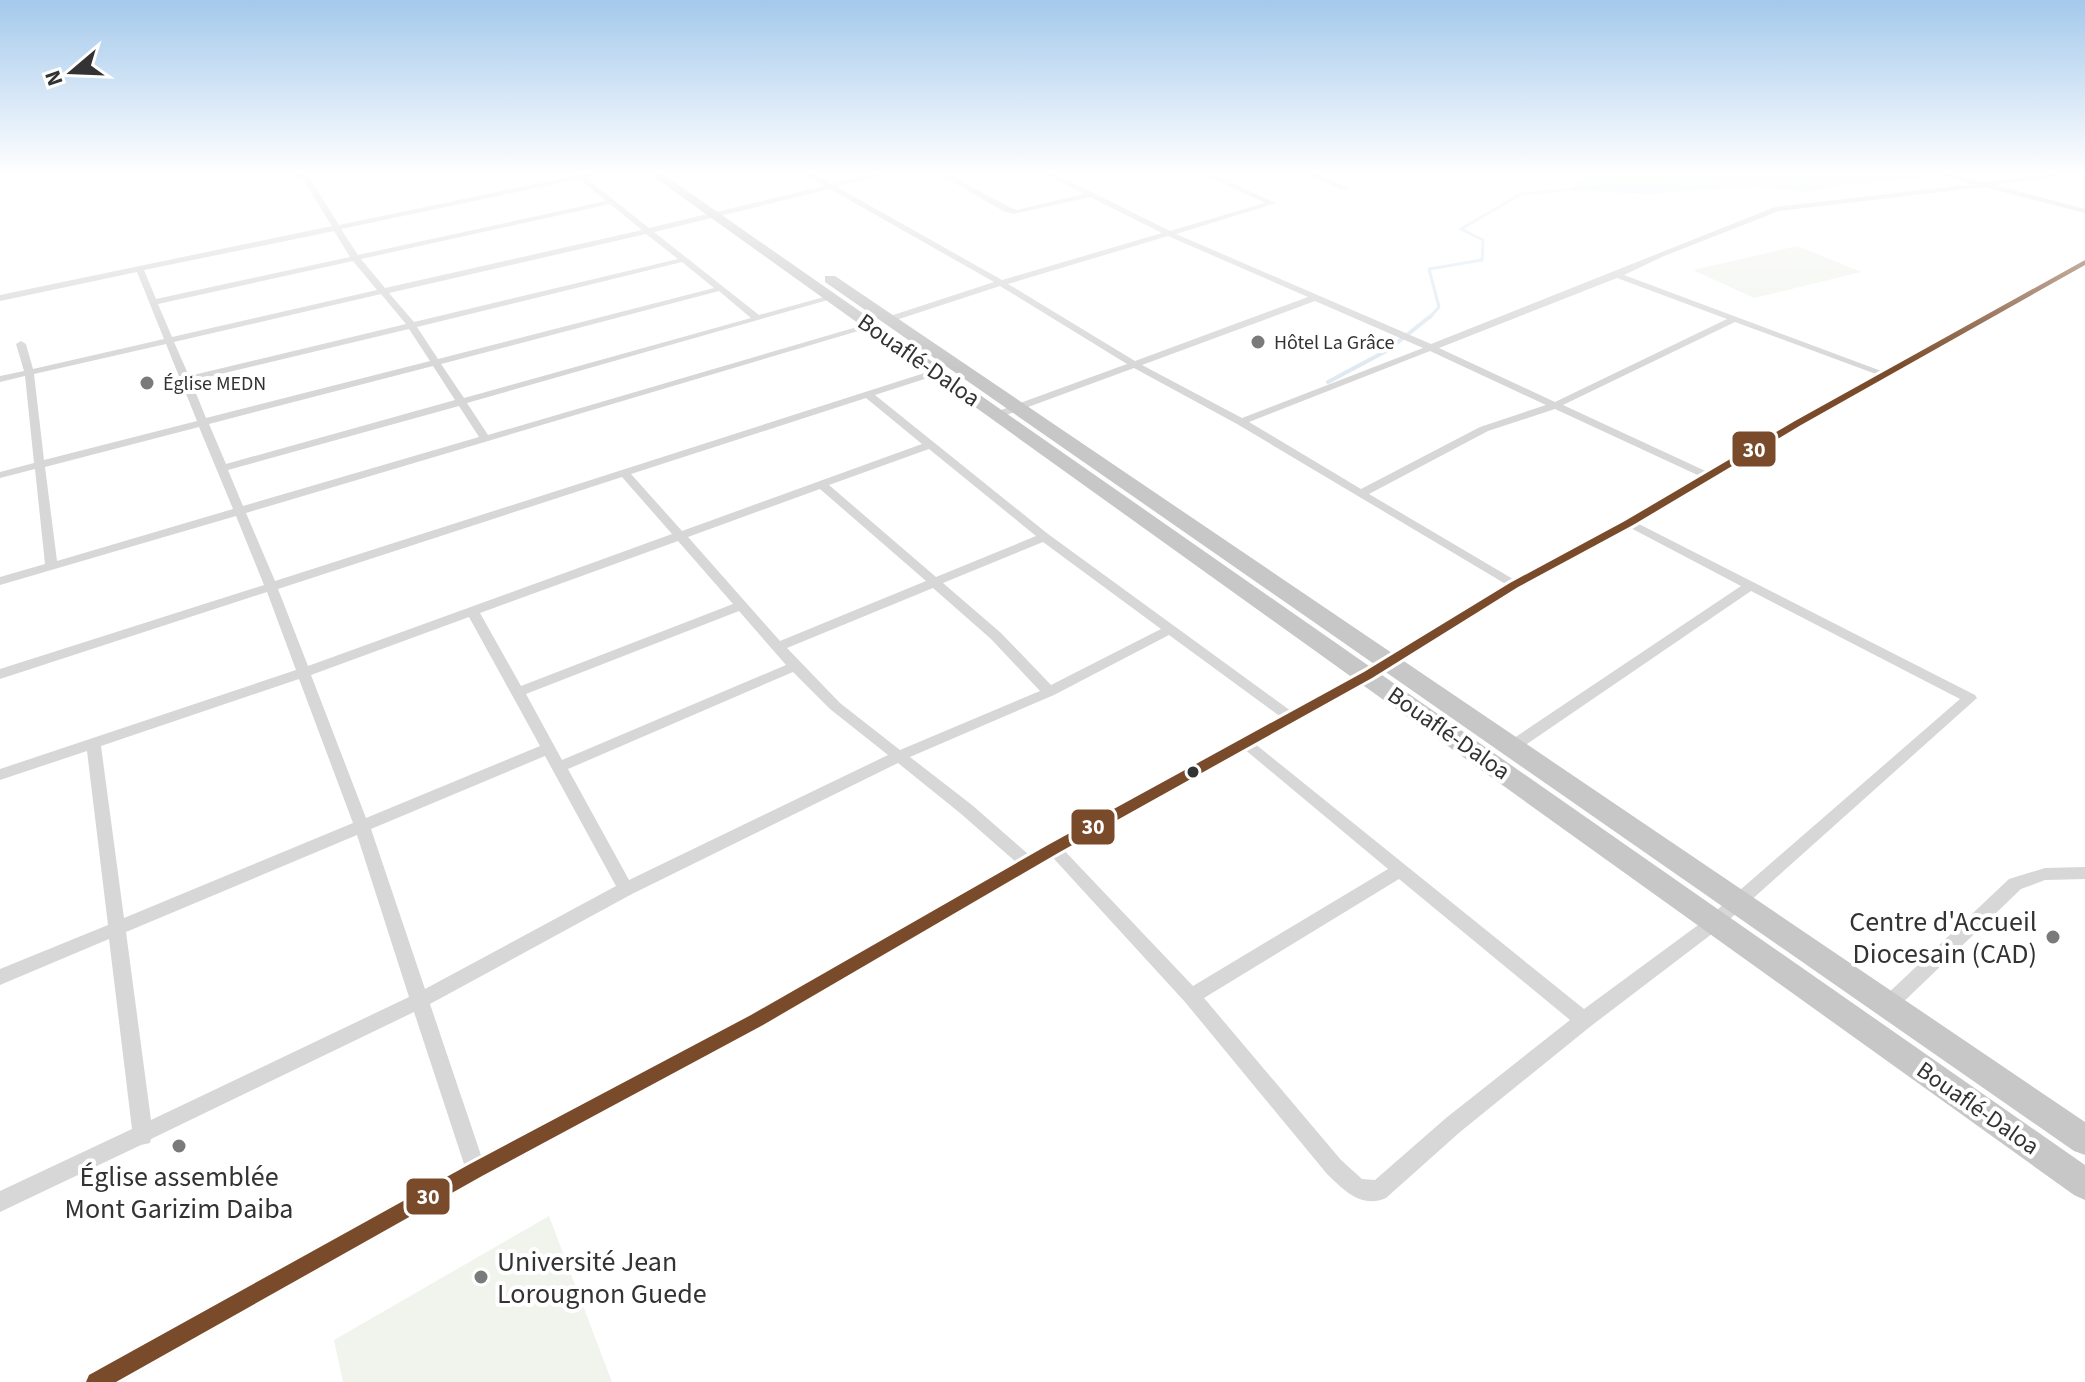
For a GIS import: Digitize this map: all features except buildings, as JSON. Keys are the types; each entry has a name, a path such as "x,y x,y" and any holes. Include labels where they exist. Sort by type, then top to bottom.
{"highway":[{"name":"Bouaflé-Daloa","path":"753,238 831,298 997,415 1379,668 1513,746 2085,1140"},
{"name":"Bouaflé-Daloa","path":"761,238 890,319 1018,407 1379,668 1715,922 2085,1184"}],"street":[{"path":"0,298 290,238"},
{"path":"345,238 356,259 412,326 485,438"},
{"path":"154,302 448,238"},
{"path":"0,379 614,238"},
{"path":"656,238 756,317"},
{"path":"922,238 1134,364 1241,422 1514,585"},
{"path":"890,319 1155,238"},
{"path":"1180,238 1431,348 1708,476"},
{"path":"1241,422 1617,275 1701,238"},
{"path":"185,380 682,260"},
{"path":"96,1382 476,1170 757,1020 1053,849 1379,668 1514,585 1629,523 2085,262"},
{"path":"140,270 271,587 362,827 417,1002 476,1170"},
{"path":"1617,275 1887,375"},
{"path":"0,475 718,289"},
{"path":"997,415 1317,297"},
{"path":"221,469 831,298"},
{"path":"1360,494 1484,429 1554,406 1734,319"},
{"path":"0,581 870,326"},
{"path":"21,344 29,372 51,566"},
{"path":"0,674 937,372"},
{"path":"868,395 1044,537 1290,717"},
{"path":"0,775 302,673 930,445"},
{"path":"625,474 795,666 835,706 966,809 1029,864"},
{"path":"822,485 936,581 996,636 1049,692"},
{"path":"1053,849 1191,996 1334,1167 1358,1189 1379,1191 1453,1125 1584,1020 1715,922 1970,698 1629,523"},
{"path":"778,647 1044,537"},
{"path":"1513,746 1749,586"},
{"path":"518,692 741,606"},
{"path":"473,612 626,889"},
{"path":"0,1202 417,1002 626,889 897,757 1049,692 1169,630"},
{"path":"559,767 795,666"},
{"path":"93,743 143,1136"},
{"path":"1244,743 1584,1020"},
{"path":"0,977 549,748"},
{"path":"1191,996 1398,871"},
{"path":"1889,1004 2015,884 2045,874 2085,873"}],"shaded area":[{"path":"1798,246 1861,272 1754,298 1693,270"},
{"path":"549,1216 612,1382 343,1382 334,1340"}],"waterway":[{"path":"1431,316 1439,307 1429,269 1482,260 1483,240 1480,238"},
{"path":"1328,382 1388,350 1431,316"}],"transit line":[{"name":"30","path":"96,1382 476,1170 757,1020 1053,849 1368,675 1514,585 1629,523 1798,423 2085,262"}],"place":[{"name":"Hôtel La Grâce","path":"1258,342"},
{"name":"Église MEDN","path":"147,383"},
{"name":"Centre d'Accueil Diocesain (CAD)","path":"2053,937"},
{"name":"Église assemblée Mont Garizim Daiba","path":"179,1146"},
{"name":"Université Jean Lorougnon Guede","path":"481,1277"}]}
